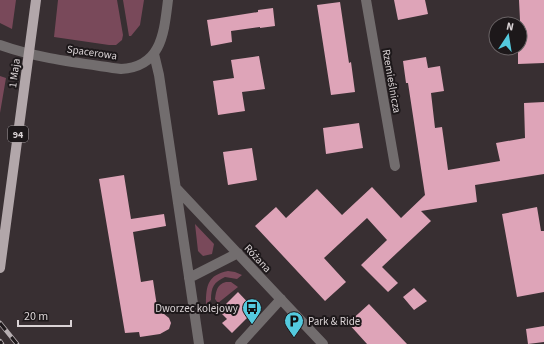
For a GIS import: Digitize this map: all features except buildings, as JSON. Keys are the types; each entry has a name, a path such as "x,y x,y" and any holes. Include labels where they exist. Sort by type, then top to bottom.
{"main road":[{"name":"1 Maja","path":"0,268 36,0"}],"street":[{"path":"168,0 164,31 154,54 159,75 199,344 204,344"},
{"name":"Rzemieślnicza","path":"366,0 395,166"},
{"name":"Spacerowa","path":"0,45 53,59 121,68 129,68 140,64 154,54"},
{"name":"Różana","path":"176,188 323,344"},
{"path":"189,278 238,253"},
{"path":"240,344 281,299"}],"shaded area":[{"path":"0,0 16,0 12,29 0,23"},
{"path":"58,0 117,0 123,35 122,40 116,45 109,45 54,37"},
{"path":"123,0 144,0 140,25 131,36 129,36"},
{"path":"0,76 6,78 0,113"},
{"path":"195,224 214,244 212,254 203,256 198,251"},
{"path":"228,271 242,275 237,279 225,277 218,281 213,288 211,300 206,304 208,286 212,278"},
{"path":"231,282 238,287 218,303 215,299 217,291 221,284"}],"railway":[{"path":"0,323 17,344"}],"place":[{"name":"Dworzec kolejowy","path":"252,325"},
{"name":"Park & Ride","path":"294,338"}]}
